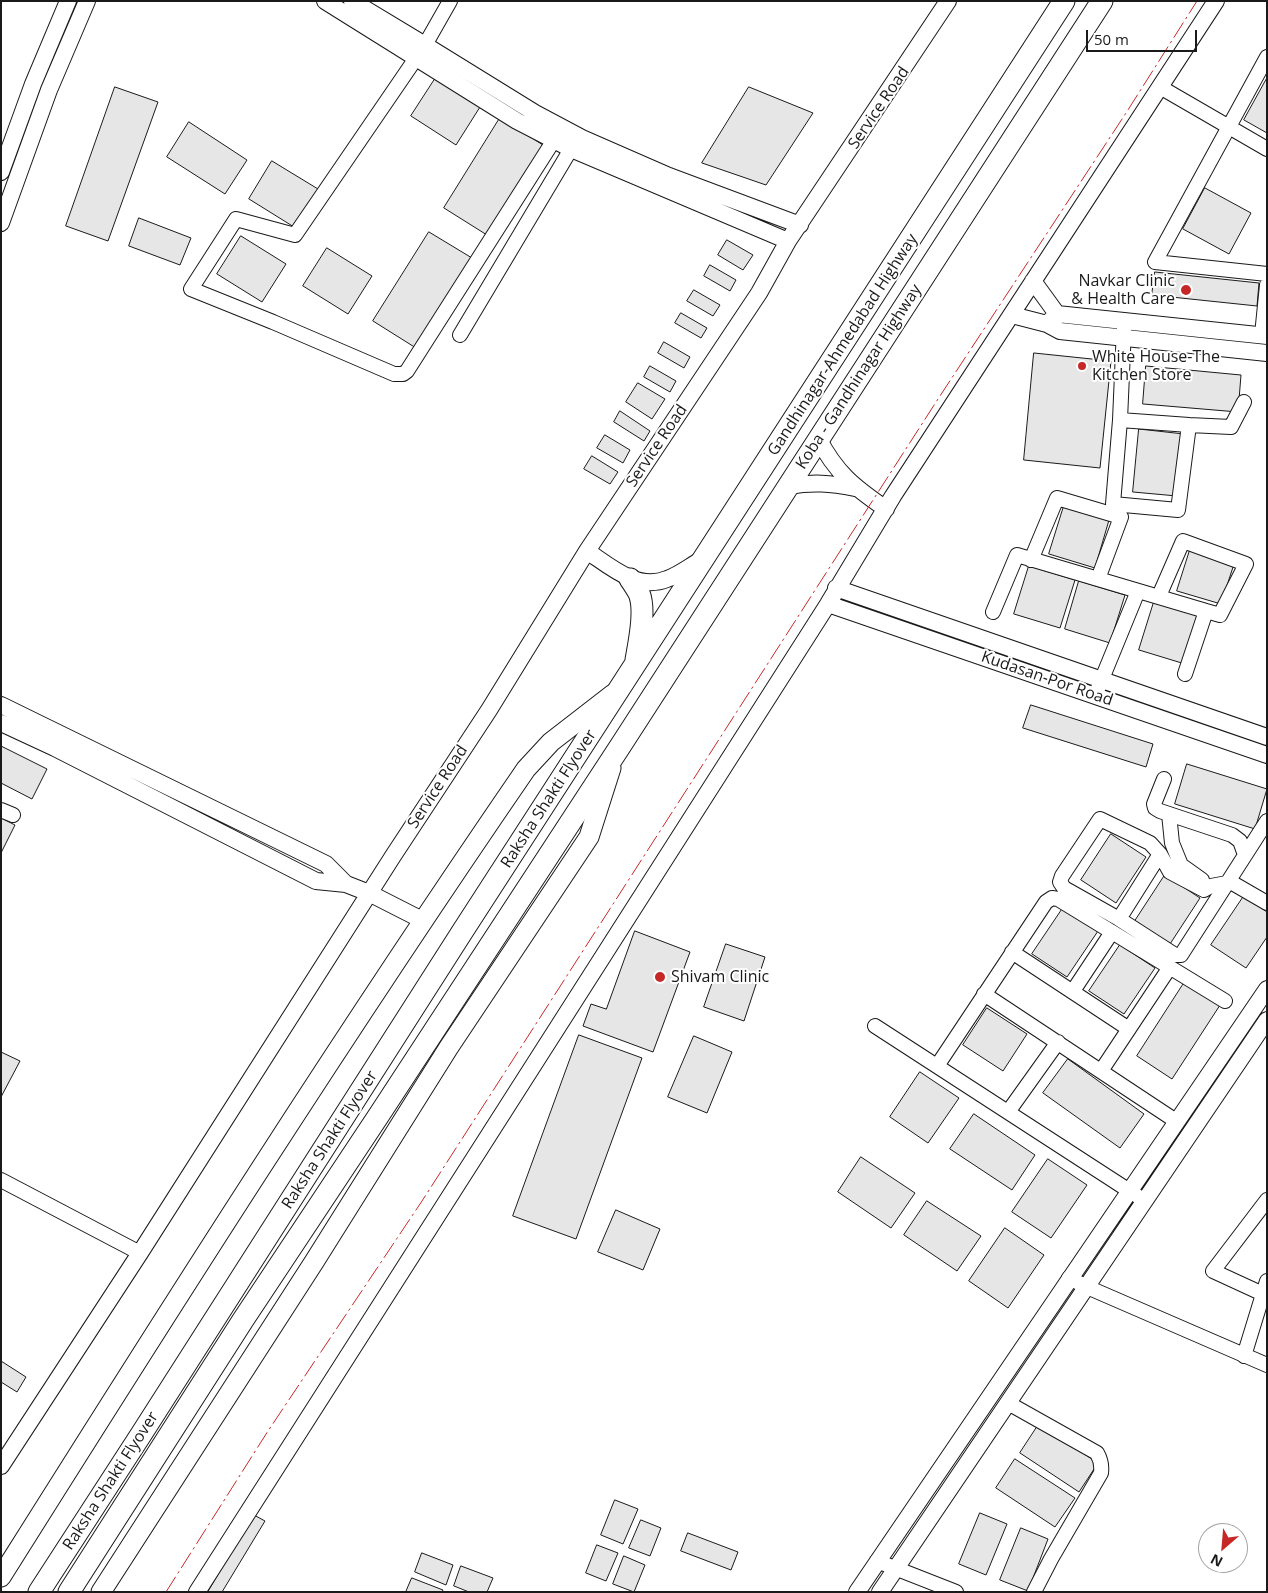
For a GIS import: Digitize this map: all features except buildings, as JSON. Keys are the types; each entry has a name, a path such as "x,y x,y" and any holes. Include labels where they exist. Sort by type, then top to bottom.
{"main road":[{"name":"Gandhinagar-Ahmedabad Highway","path":"621,688 1064,1"},
{"name":"Koba - Gandhinagar Highway","path":"616,752 1102,1"},
{"path":"630,579 639,593 641,610 634,668"},
{"name":"Raksha Shakti Flyover","path":"39,1592 621,688"},
{"path":"1,1578 325,1071 526,769 551,742 621,688"},
{"name":"Raksha Shakti Flyover","path":"69,1592 243,1320 616,752"},
{"path":"101,1592 314,1262 449,1047 588,837 616,752"}],"street":[{"path":"1,172 33,84 68,1"},
{"path":"1,223 49,90 87,1"},
{"path":"325,1 666,182 788,241"},
{"path":"352,1 517,121 571,149 800,225"},
{"path":"450,1 421,51 295,235 236,219 191,289 394,374 403,374 407,371 554,140"},
{"name":"Service Road","path":"1,1466 140,1253 369,893 489,710 587,551 759,293 788,241 948,1"},
{"path":"196,1592 828,604 836,588 886,509 1216,1"},
{"path":"1267,57 1227,127 1155,262 1267,274"},
{"path":"1160,87 1267,149"},
{"path":"460,335 571,149"},
{"path":"1033,281 1060,332 1267,353"},
{"path":"1012,315 1052,319 1125,321 1264,336 1267,285"},
{"path":"1125,321 1122,338 1120,420 1113,504 1178,510 1189,425"},
{"path":"1120,420 1231,427 1244,402"},
{"path":"818,438 836,468 855,488 886,509"},
{"path":"788,486 810,482 830,483 855,488"},
{"path":"1031,560 1057,498 1121,517 1098,579"},
{"path":"993,612 1017,555 1220,615 1246,564 1183,541 1159,596"},
{"path":"587,551 630,579 643,582 658,582 667,579 707,556"},
{"name":"Kudasan-Por Road","path":"836,588 1267,737"},
{"path":"1095,696 1138,591"},
{"name":"Kudasan-Por Road","path":"828,604 1267,755"},
{"path":"1185,674 1206,611"},
{"path":"961,650 967,634"},
{"path":"1,706 326,864 346,884"},
{"path":"1,723 55,748 316,881 346,884 369,893 424,921"},
{"path":"1164,779 1154,804 1155,808 1232,834 1240,841 1245,855"},
{"path":"1169,814 1172,843 1181,865 1211,886"},
{"path":"1267,821 1230,879 1181,955 1175,955 1119,919 1064,888 1060,882 1062,876 1100,819 1150,843 1160,854 1170,872 1204,890 1230,879 1267,893"},
{"path":"1119,919 1160,854"},
{"path":"1230,879 1267,903"},
{"path":"937,1066 1046,902 1052,898 1058,899 1225,1001"},
{"path":"1072,991 1112,932"},
{"path":"1012,952 1129,1029"},
{"path":"1101,1071 1170,967"},
{"path":"857,1592 1267,989"},
{"path":"984,994 1176,1121"},
{"path":"880,1592 1267,1020"},
{"path":"876,1026 1145,1201"},
{"path":"1008,1112 1058,1042"},
{"path":"1,1180 140,1253"},
{"path":"1244,1356 1265,1287 1213,1271 1267,1200"},
{"path":"1069,1278 1267,1365"},
{"path":"1008,1403 1097,1453 1101,1459 1102,1466 1101,1473 1051,1558 1034,1592"},
{"path":"877,1561 956,1592"}],"power":[{"path":"166,1592 268,1431 422,1201 938,399 1126,113 1197,1"}],"place":[{"name":"Navkar Clinic & Health Care","path":"1186,290"},
{"name":"White House-The Kitchen Store","path":"1082,366"},
{"name":"Shivam Clinic","path":"660,977"}]}
